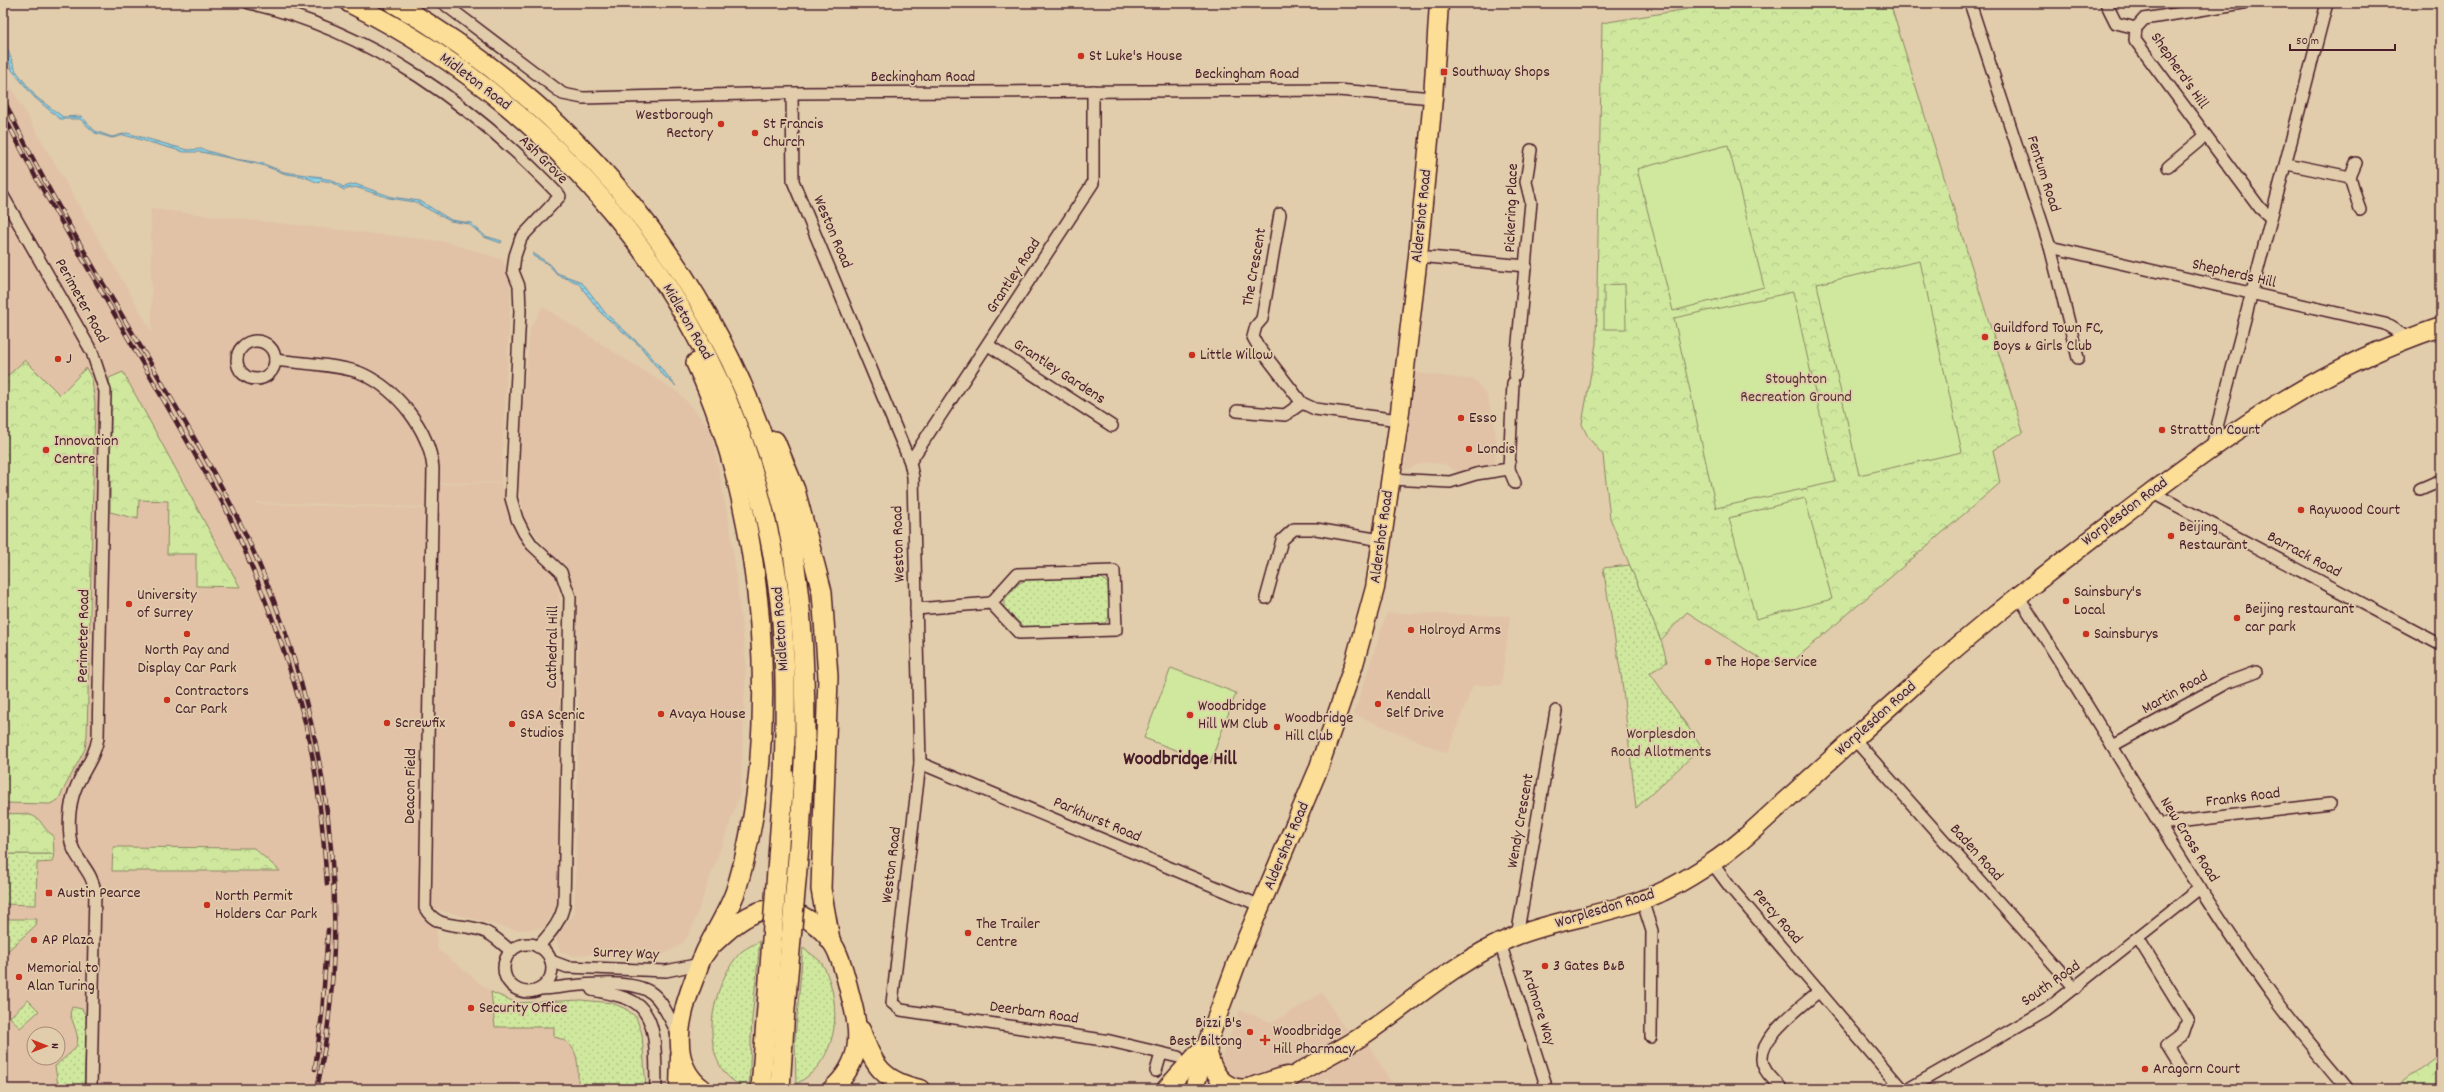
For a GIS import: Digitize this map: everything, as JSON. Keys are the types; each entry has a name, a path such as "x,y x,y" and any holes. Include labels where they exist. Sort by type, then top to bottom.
{"highway":[{"name":"Midleton Road","path":"350,3 385,21 448,60 515,112 595,188 636,240 681,308 718,377 739,428 761,498 777,574 782,622 786,718 784,776 761,1089"},
{"name":"Midleton Road","path":"394,3 460,45 520,91 566,131 608,175 675,264 706,314 735,370 760,432 789,532 798,591 803,648 804,746 800,834 785,1009 780,1089"},
{"path":"636,240 694,356 716,412 744,514 757,604 761,678 761,737 752,827 735,892 703,958"},
{"path":"735,370 775,439 795,490 822,592 828,677 821,889 830,940"}],"main road":[{"name":"Aldershot Road","path":"1194,1089 1206,1044 1240,954 1305,803 1342,700 1375,588 1398,420 1418,256 1433,98 1439,3"},
{"name":"Worplesdon Road","path":"1247,1089 1293,1074 1356,1040 1428,987 1464,963 1500,943 1517,936 1642,900 1676,885 1712,863 1761,823 1936,664 2018,596 2212,446 2292,394 2343,366 2408,338 2441,327"},
{"path":"679,1089 680,1044 688,995 703,958 740,920 759,910 771,908 784,909 802,915 814,924 830,940 838,953 858,1024 869,1053 884,1074 902,1084 920,1089"},
{"path":"832,1089 845,1075 854,1057 859,1039 858,1024"},
{"path":"680,1044 692,1077 703,1089"},
{"path":"1166,1089 1206,1044"},
{"path":"1206,1044 1210,1066 1218,1079 1229,1087 1247,1089"},
{"name":"Worplesdon Road","path":"1275,1089 1293,1074"}],"street":[{"name":"Ash Grove","path":"249,3 325,27 396,61 450,98 479,122 560,196 521,238 515,256 513,270 519,286 520,311 511,478"},
{"name":"Beckingham Road","path":"443,3 563,94 572,97 792,93 1356,90 1433,98"},
{"name":"Fentum Road","path":"1970,3 2050,247 2078,358"},
{"path":"2106,3 2116,23 2136,28"},
{"name":"Shepherd's Hill","path":"2243,3 2144,19 2136,28 2136,40 2205,136 2260,208 2271,218"},
{"path":"2212,446 2250,294 2287,164 2327,3"},
{"name":"Grantley Road","path":"910,462 1093,183 1093,91"},
{"name":"Weston Road","path":"792,93 793,180 910,462 913,477 920,763 892,1003 901,1010"},
{"path":"2168,167 2205,136"},
{"name":"Pickering Place","path":"1509,469 1514,379 1531,202 1526,182 1530,150"},
{"path":"2356,163 2350,177 2360,210"},
{"path":"2287,164 2350,177"},
{"name":"Perimeter Road","path":"3,196 92,352 99,368 105,392 98,738 91,762 75,788 70,810 69,830 71,844 92,877 95,892 91,1089"},
{"name":"The Crescent","path":"1280,214 1262,319 1256,326 1253,337 1302,403"},
{"name":"Shepherds Hill","path":"2050,247 2385,324 2408,338"},
{"name":"Pickering Place","path":"1418,256 1526,266"},
{"name":"Grantley Gardens","path":"988,345 1112,426"},
{"name":"Deacon Field","path":"275,360 328,366 362,373 395,396 422,432 429,446 433,468 425,908 430,917 440,924 483,931 511,951"},
{"path":"1237,411 1285,415 1302,403 1315,409 1398,420"},
{"path":"1390,479 1450,482 1476,474 1509,469 1515,483"},
{"name":"Cathedral Hill","path":"511,478 511,498 517,519 532,545 561,572 570,597 564,904 562,915 556,925 538,947"},
{"path":"2420,489 2441,480"},
{"name":"Barrack Road","path":"2151,492 2441,645"},
{"path":"1266,598 1282,540 1294,529 1316,529 1381,540"},
{"path":"916,609 991,603 1017,574 1114,571 1116,630 1019,633 991,603"},
{"name":"New Cross Road","path":"2018,596 2200,888 2277,1001 2348,1089"},
{"name":"Martin Road","path":"2112,746 2226,684 2256,672"},
{"name":"Wendy Crescent","path":"1517,936 1556,711"},
{"name":"Baden Road","path":"1854,739 2075,988"},
{"name":"Parkhurst Road","path":"920,763 1261,906"},
{"name":"Franks Road","path":"2160,824 2330,804"},
{"name":"Percy Road","path":"1712,863 1730,887 1902,1089"},
{"name":"South Road","path":"1908,1089 2046,1010 2200,888"},
{"path":"1642,900 1652,931 1651,1037"},
{"path":"2138,938 2188,1019 2183,1034 2167,1046 2180,1067"},
{"name":"Ardmore Way","path":"1500,943 1545,1082"},
{"path":"524,944 538,947 548,955 551,961 549,979 541,989 525,992 518,990 506,980 504,964 511,951 524,944"},
{"name":"Surrey Way","path":"551,961 567,968 666,971 703,958"},
{"name":"Surrey Way","path":"541,989 614,984 642,988 654,995 659,1001 680,1044"},
{"name":"Surrey Way","path":"574,987 615,994 635,1002 644,1011 652,1028 656,1089"},
{"path":"1782,1089 1763,1066 1763,1047 1772,1034 1819,990"},
{"name":"Deerbarn Road","path":"901,1010 1110,1041 1178,1057"},
{"path":"1156,1071 1161,1054"}],"shaded area":[{"path":"3,74 152,332 151,209 447,242 503,260 511,286 501,482 427,483 425,507 256,502 257,504 426,509 428,485 501,483 509,518 519,538 557,579 560,604 557,906 544,928 516,930 436,909 437,949 491,992 517,1003 581,1000 612,1003 626,1009 636,1017 642,1034 646,1089 3,1089"},
{"path":"543,307 680,394 711,430 731,534 746,663 740,794 691,930 683,943 661,956 652,957 617,951 573,956 560,951 555,936 575,914 579,645 574,589 553,557 524,519 517,476 530,328"},
{"path":"1416,373 1475,380 1487,396 1494,424 1496,439 1495,461 1492,465 1460,474 1445,464 1423,462 1404,471"},
{"path":"1387,613 1510,616 1501,685 1473,685 1447,753 1354,714"},
{"path":"1322,993 1342,1025 1369,1046 1395,1089 1336,1089 1328,1077 1308,1089 1222,1089 1221,1059 1240,1010 1272,1023"}],"green space":[{"name":"Stoughton Recreation Ground","path":"1725,3 1890,3 2023,432 1993,450 2000,483 1792,662 1764,661 1687,612 1661,640 1610,518 1603,455 1588,437 1582,424 1596,344 1602,23"},
{"path":"1728,145 1764,287 1673,311 1637,169"},
{"path":"1920,261 1962,452 1859,475 1817,284"},
{"path":"1625,284 1626,329 1604,329 1604,285"},
{"path":"1793,292 1835,482 1716,508 1674,318"},
{"path":"25,360 60,395 86,368 92,379 95,404 87,735 85,749 58,800 50,804 3,803 3,380"},
{"path":"123,372 240,587 196,586 196,554 167,554 168,501 139,500 138,519 110,512 111,400 109,378"},
{"path":"1805,498 1832,599 1756,619 1729,518"},
{"name":"Worplesdon Road Allotments","path":"1630,565 1661,640 1667,662 1650,673 1702,747 1636,808 1622,681 1603,568"},
{"path":"1102,578 1109,585 1110,615 1105,623 1032,630 1024,627 1004,608 1004,600 1018,584 1028,579"},
{"name":"Woodbridge Hill WM Club","path":"1171,668 1236,693 1210,763 1144,738"},
{"path":"3,814 28,814 40,821 47,831 53,835 54,854 3,854"},
{"path":"113,847 254,848 280,871 112,871"},
{"path":"3,854 54,854 52,862 37,863 36,905 3,904"},
{"path":"3,919 37,919 36,925 3,955"},
{"path":"760,941 752,1018 749,1089 731,1079 720,1065 713,1047 712,1026 715,1006 721,985 730,967 741,952"},
{"path":"803,948 820,961 825,970 831,986 835,1014 831,1042 826,1054 818,1066 808,1076 796,1084 795,1040"},
{"path":"491,992 517,1003 581,1000 612,1003 626,1009 636,1017 642,1034 646,1089 578,1089 578,1064 576,1056 569,1044 554,1037 554,1027 495,1027"},
{"path":"28,1000 39,1011 20,1028 10,1017"},
{"path":"72,1007 82,1009 87,1018 84,1089 57,1089 58,1085 55,1066 66,1066 66,1056 75,1048 78,1039 70,1014"},
{"path":"2441,1053 2441,1089 2393,1089"}],"water":[{"path":"3,38 16,71 36,97 63,117 81,116 95,131 112,137 127,133 187,150 201,149 235,159 261,163 284,172 322,177 321,178 332,180 343,187 355,184 392,197 420,201 451,220 471,223 485,236 502,241 501,243 484,237 469,224 450,221 415,202 389,198 355,187 344,190 331,182 320,180 319,183 302,176 286,174 262,165 201,152 184,152 124,135 112,138 95,133 80,119 60,119 34,97 12,70 3,48"},
{"path":"533,253 551,265 557,273 579,281 585,286 606,314 643,347 676,386 663,375 640,346 602,314 578,283 558,275 548,264 533,256"}],"railway":[{"path":"3,98 28,150 84,251 172,400 229,501 261,569 288,640 309,713 324,788 332,863 334,939 329,1014 317,1089"},
{"path":"3,114 35,176 225,507 260,586 289,667 310,742 322,823 327,884"},
{"path":"315,1069 322,1014 328,930"}],"place":[{"name":"St Luke's House","path":"1081,56"},
{"name":"Southway Shops","path":"1444,72"},
{"name":"Westborough Rectory","path":"721,124"},
{"name":"St Francis Church","path":"755,133"},
{"name":"Guildford Town FC, Boys & Girls Club","path":"1985,337"},
{"name":"Little Willow","path":"1192,355"},
{"name":"J","path":"58,359"},
{"name":"Esso","path":"1461,418"},
{"name":"Stratton Court","path":"2162,430"},
{"name":"Londis","path":"1469,449"},
{"name":"Innovation Centre","path":"46,450"},
{"name":"Raywood Court","path":"2301,510"},
{"name":"Beijing Restaurant","path":"2171,536"},
{"name":"Sainsbury's Local","path":"2066,601"},
{"name":"University of Surrey","path":"129,604"},
{"name":"Beijing restaurant car park","path":"2237,618"},
{"name":"Holroyd Arms","path":"1411,630"},
{"name":"North Pay and Display Car Park","path":"187,634"},
{"name":"Sainsburys","path":"2086,634"},
{"name":"The Hope Service","path":"1708,662"},
{"name":"Contractors Car Park","path":"167,700"},
{"name":"Kendall Self Drive","path":"1378,704"},
{"name":"Avaya House","path":"661,714"},
{"name":"Woodbridge Hill WM Club","path":"1190,715"},
{"name":"Screwfix","path":"387,723"},
{"name":"GSA Scenic Studios","path":"512,724"},
{"name":"Woodbridge Hill Club","path":"1277,727"},
{"name":"Austin Pearce","path":"49,893"},
{"name":"North Permit Holders Car Park","path":"207,905"},
{"name":"The Trailer Centre","path":"968,933"},
{"name":"AP Plaza","path":"34,940"},
{"name":"3 Gates B&B","path":"1545,966"},
{"name":"Memorial to Alan Turing","path":"19,977"},
{"name":"Security Office","path":"471,1008"},
{"name":"Bizzi B's Best Biltong","path":"1250,1032"},
{"name":"Woodbridge Hill Pharmacy","path":"1265,1040"},
{"name":"Aragorn Court","path":"2145,1069"}],"district":[{"name":"Woodbridge Hill","path":"1180,760"}]}
